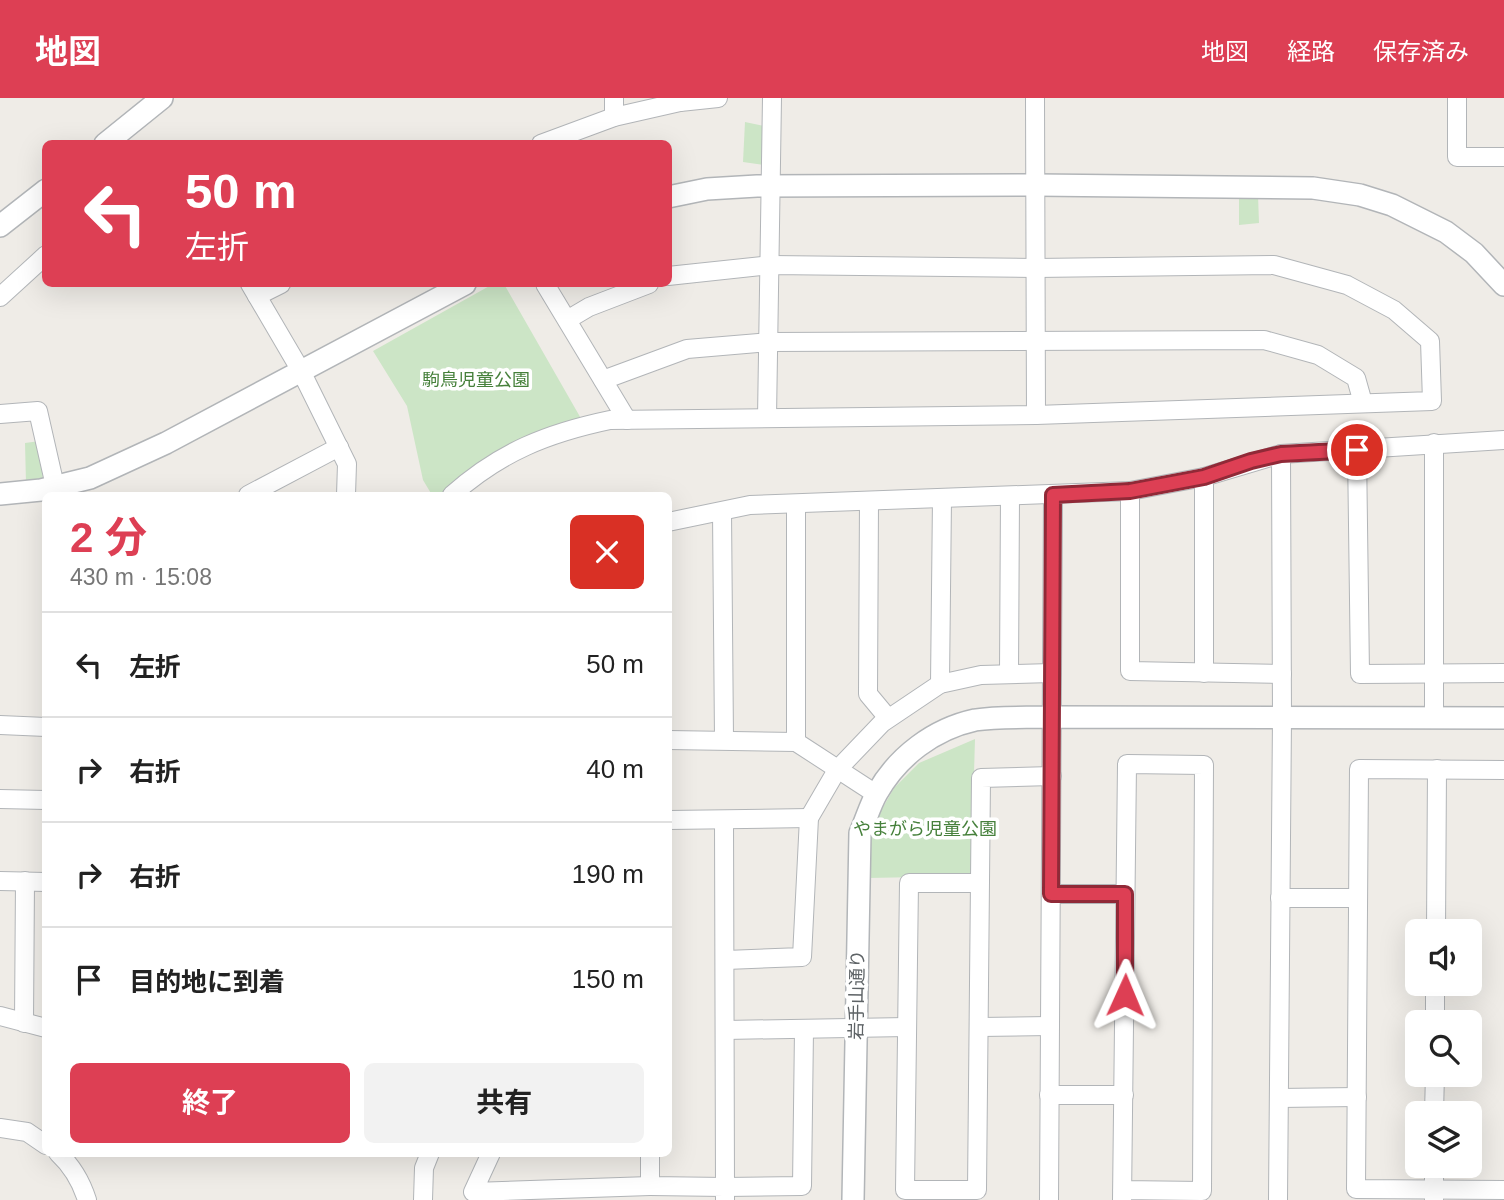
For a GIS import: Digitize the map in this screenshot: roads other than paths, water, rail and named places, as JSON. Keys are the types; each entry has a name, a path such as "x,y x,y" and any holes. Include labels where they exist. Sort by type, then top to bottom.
{"street":[{"path":"110,140 162,98"},
{"path":"614,98 614,117"},
{"path":"552,140 614,117 680,100 718,98"},
{"path":"767,418 772,98"},
{"path":"1035,98 1036,415"},
{"path":"1457,98 1457,157 1504,157"},
{"path":"672,196 708,189 770,186 1036,184 1313,188 1360,195 1392,205 1447,232 1474,253 1504,285"},
{"path":"0,226 42,193"},
{"path":"0,297 42,259"},
{"path":"456,492 509,452 544,437 610,420 1036,415 1432,401 1430,341 1394,310 1347,285 1274,265 1036,268 771,265 672,276"},
{"path":"0,494 55,491 90,478 153,449 459,287"},
{"path":"547,287 627,420"},
{"path":"567,320 589,307 641,287"},
{"path":"254,290 301,371 347,464 346,492"},
{"path":"603,380 687,349 769,342 1264,340 1318,355 1356,378 1363,403"},
{"path":"0,414 38,411 55,491"},
{"path":"672,521 750,505 1130,491 1204,477 1281,454 1504,440"},
{"path":"1434,443 1434,718"},
{"path":"269,490 339,447"},
{"path":"1357,450 1360,674 1504,673"},
{"path":"1278,1200 1281,454"},
{"path":"1204,477 1204,673"},
{"path":"1130,491 1130,671 1282,674"},
{"path":"1049,1200 1053,495"},
{"path":"1009,674 1010,496"},
{"path":"940,684 942,498"},
{"path":"869,501 868,694 888,718"},
{"path":"796,504 796,742"},
{"path":"722,512 724,739"},
{"path":"726,960 802,957 809,818 837,770 888,718 940,684 981,675 1052,673"},
{"name":"岩手山通り","path":"853,1200 860,833 876,794 895,766 921,744 945,729 977,720 1052,717 1504,718"},
{"path":"0,725 42,727"},
{"path":"672,740 796,742 876,794"},
{"path":"1127,764 1204,765 1202,1191 1122,1195 1124,1096 1127,764"},
{"path":"1504,770 1359,769 1356,1189 1434,1195 1504,1190"},
{"path":"1436,919 1437,769"},
{"path":"980,883 909,883 905,1190 977,1190 979,1027 981,778 1052,776"},
{"path":"0,799 42,800"},
{"path":"672,820 809,818"},
{"path":"724,820 725,1194"},
{"path":"0,881 42,881"},
{"path":"24,1023 25,881"},
{"path":"1051,894 1125,894"},
{"path":"1280,898 1358,898"},
{"path":"0,1016 42,1027"},
{"path":"979,1027 1050,1026"},
{"path":"725,1030 907,1027"},
{"path":"489,1157 473,1192 650,1186 725,1194 802,1186 804,1030"},
{"path":"1049,1096 1124,1096"},
{"path":"1279,1098 1357,1097"},
{"path":"0,1128 27,1132 42,1142"},
{"path":"62,1157 78,1178 87,1200"},
{"path":"423,1200 424,1168 428,1157"},
{"path":"650,1157 650,1186"}],"park label":[{"name":"駒鳥児童公園","path":"476,380"},
{"name":"やまがら児童公園","path":"925,829"}]}
